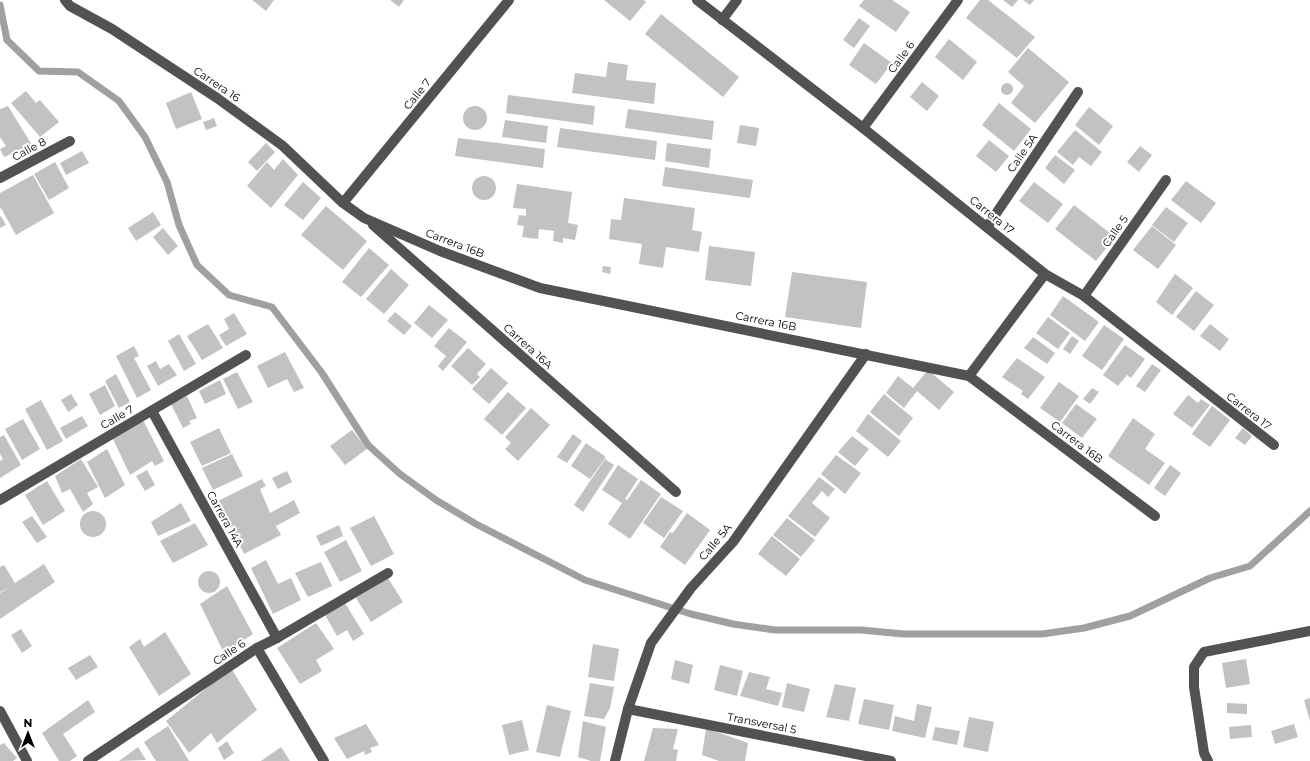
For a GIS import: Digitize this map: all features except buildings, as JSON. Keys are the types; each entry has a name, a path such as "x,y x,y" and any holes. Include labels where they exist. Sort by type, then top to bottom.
{"street":[{"name":"Carrera 16","path":"65,0 70,6 112,29 217,98 283,146 343,203"},
{"name":"Calle 7","path":"343,203 509,0"},
{"name":"Carrera 17","path":"697,0 863,128 1045,274 1084,296 1274,445"},
{"path":"722,20 737,0"},
{"name":"Calle 6","path":"863,128 958,0"},
{"name":"Calle 5A","path":"987,227 1078,92"},
{"name":"Calle 8","path":"0,178 70,141"},
{"name":"Calle 5","path":"1084,296 1166,180"},
{"name":"Carrera 16B","path":"343,203 364,218 440,251 540,288 969,376 1155,516"},
{"name":"Carrera 16A","path":"364,218 676,492"},
{"path":"969,376 1045,274"},
{"name":"Calle 5A","path":"614,761 628,709 651,643 691,588 733,542 866,354"},
{"name":"Calle 7","path":"0,500 246,355"},
{"name":"Carrera 14A","path":"152,411 277,638"},
{"name":"Calle 6","path":"88,761 257,648 277,638 388,572"},
{"path":"1208,761 1204,753 1194,687 1194,667 1204,652 1310,631"},
{"path":"257,648 324,761"},
{"name":"Transversal 5","path":"628,709 891,761"},
{"path":"0,711 27,761"}],"waterway":[{"path":"0,5 7,40 39,71 78,72 119,101 145,137 167,182 179,225 197,265 229,295 272,307 322,373 368,445 400,474 436,500 476,524 585,580 691,614 733,624 775,630 861,630 904,634 1042,634 1084,628 1130,616 1210,578 1250,566 1310,511"}]}
